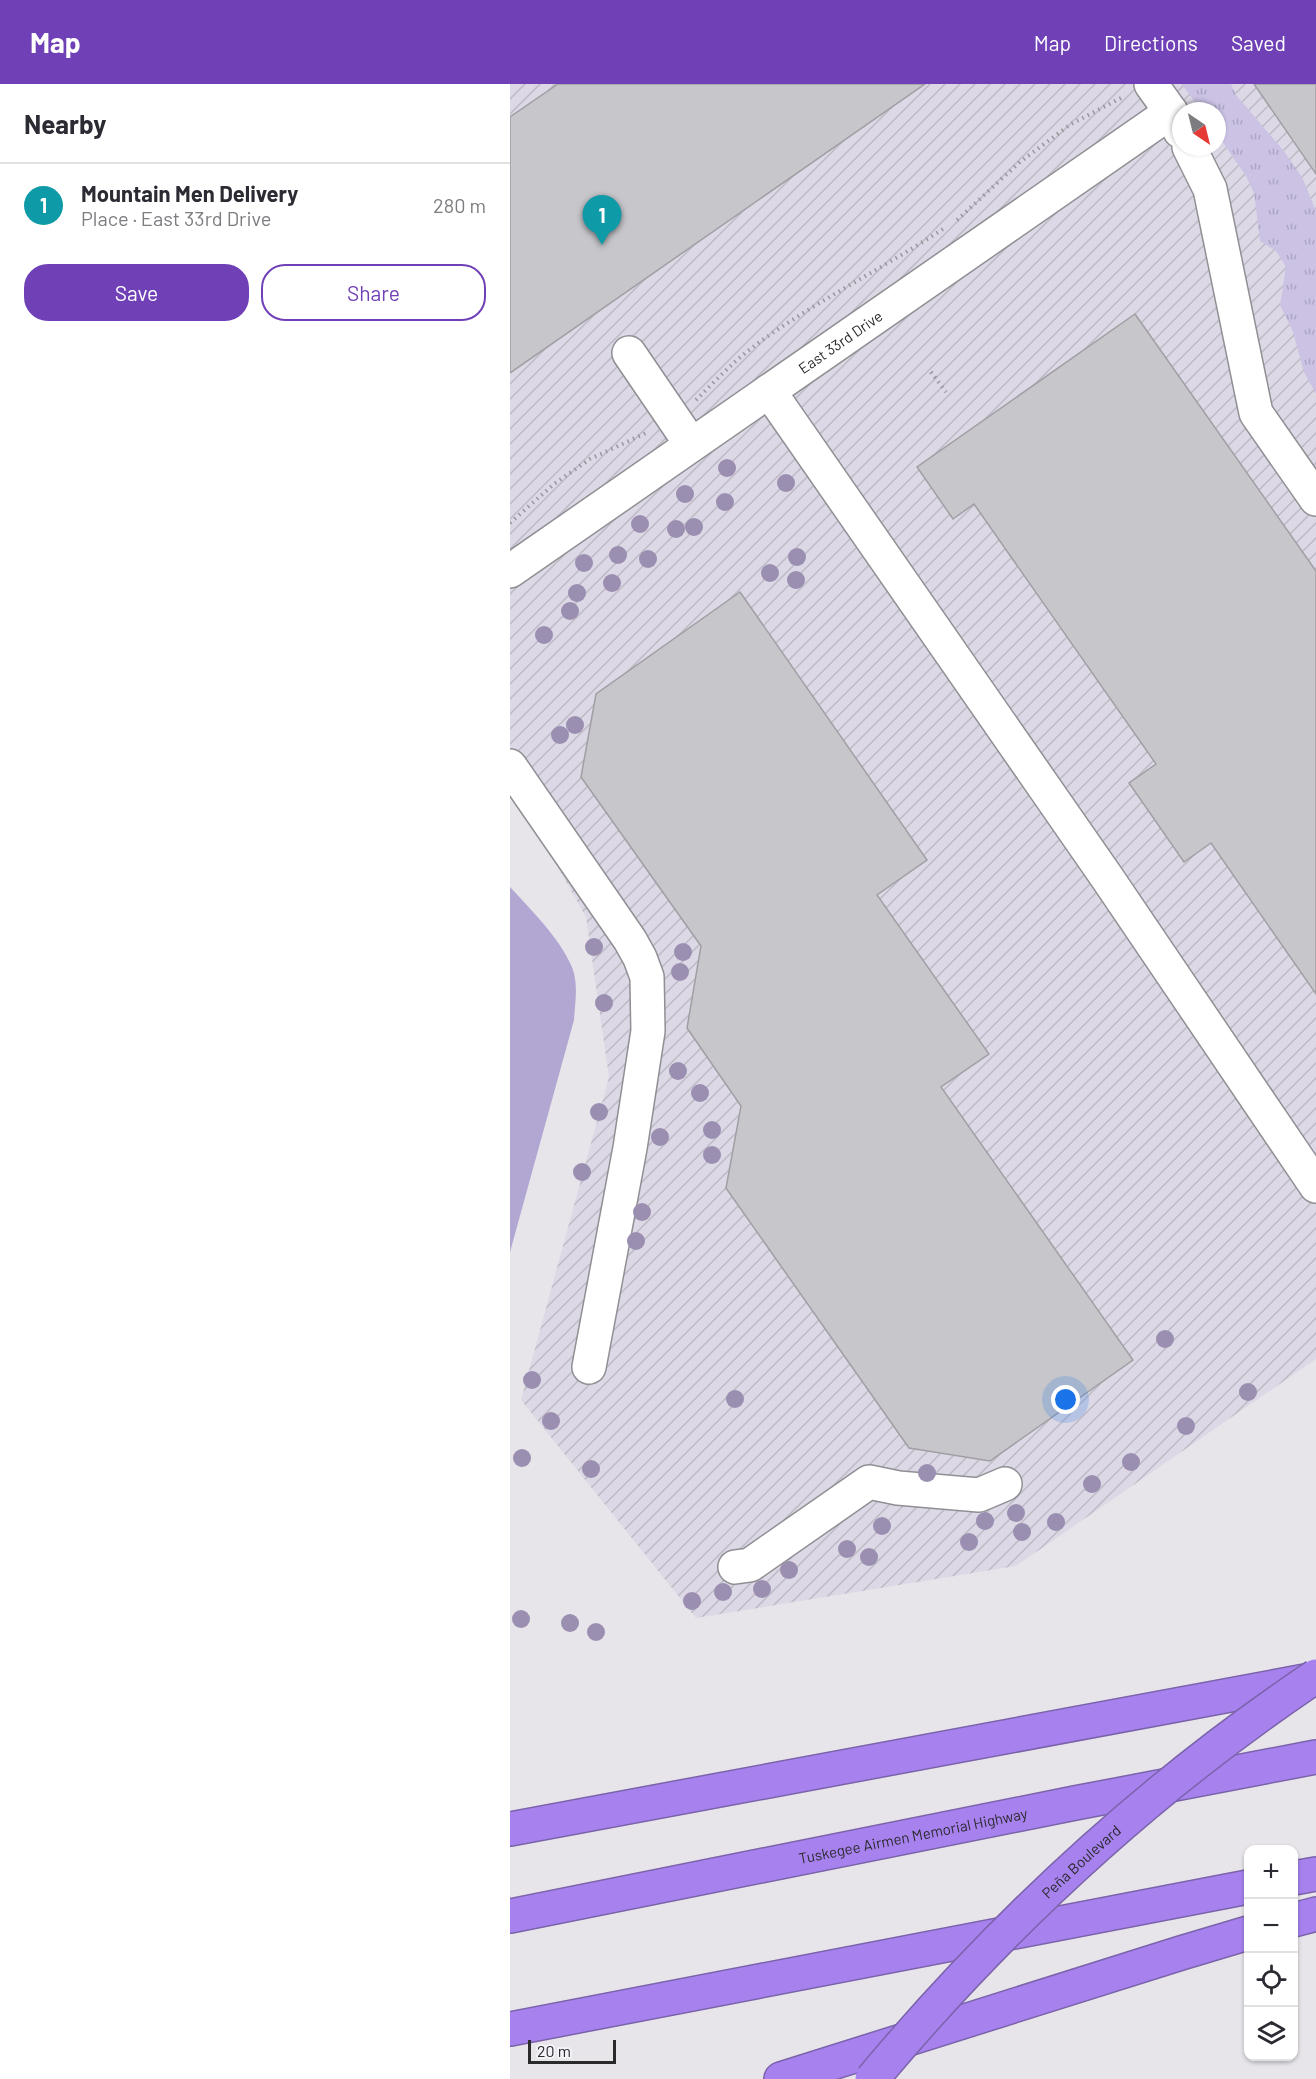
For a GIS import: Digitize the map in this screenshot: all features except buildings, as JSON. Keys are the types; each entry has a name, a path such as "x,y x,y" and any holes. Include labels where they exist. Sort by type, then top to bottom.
{"highway":[{"path":"510,1829 1316,1677"},
{"name":"Peña Boulevard","path":"872,2079 967,1972 1078,1862 1176,1779 1246,1725 1316,1677"},
{"name":"Tuskegee Airmen Memorial Highway","path":"510,1916 1316,1757"},
{"path":"1298,1877 1316,1874"},
{"path":"510,2029 1244,1888"},
{"path":"1298,1919 1316,1914"},
{"path":"781,2079 1244,1934"}],"street":[{"path":"1139,89 1172,118"},
{"name":"East 33rd Drive","path":"510,571 683,433 769,392 1172,125"},
{"path":"1194,156 1210,189 1256,413 1316,499"},
{"path":"629,353 683,433"},
{"path":"769,392 1095,860 1316,1186"},
{"path":"510,766 630,940 647,977 648,1010 644,1054 630,1148 589,1367"},
{"path":"735,1567 750,1565 869,1482 898,1488 979,1494 1005,1484"}],"path":[{"path":"956,220 1020,162 1071,124 1139,89"},
{"path":"510,523 554,484 590,459 683,433 705,391 755,345 946,227"},
{"path":"931,372 946,392"}],"shaded area":[{"path":"510,84 1316,84 1316,1359 1016,1566 696,1618 521,1400 609,1077 586,917 510,783"},
{"path":"510,887 544,924 566,954 575,978 576,992 574,1020 510,1252"}],"green space":[{"path":"1182,84 1231,84 1236,95 1283,150 1302,177 1316,211 1316,394 1304,372 1293,332 1280,305 1286,267 1276,251 1260,241 1254,193 1246,176 1226,147 1226,102 1195,102"}],"place":[{"name":"Mountain Men Delivery","path":"602,245"}]}
